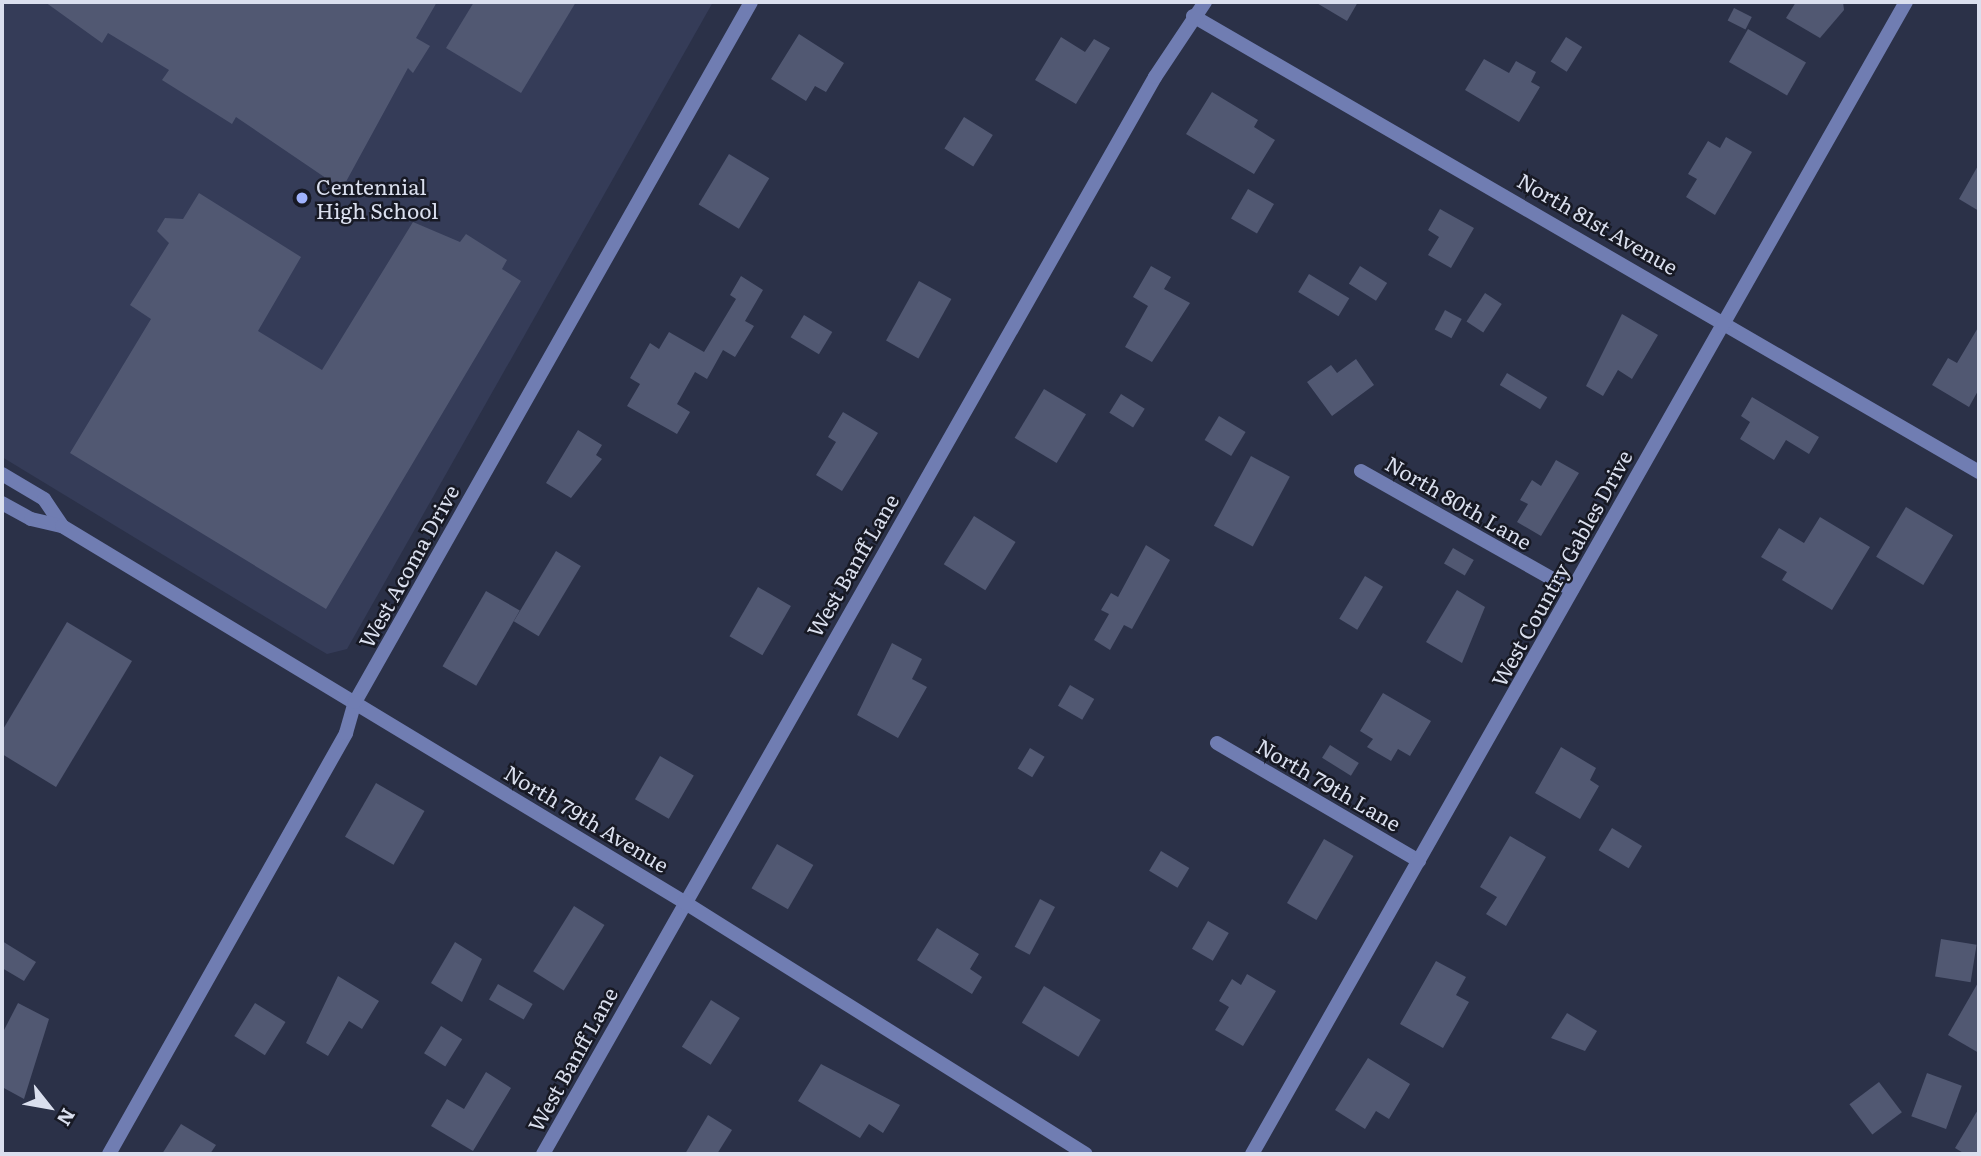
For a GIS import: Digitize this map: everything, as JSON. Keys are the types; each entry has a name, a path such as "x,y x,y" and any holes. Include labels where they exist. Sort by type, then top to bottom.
{"street":[{"name":"West Acoma Drive","path":"109,1154 346,733 355,702 751,2"},
{"name":"West Banff Lane","path":"543,1154 684,902 1193,16 1205,2"},
{"name":"West Country Gables Drive","path":"1252,1154 1906,2"},
{"name":"North 81st Avenue","path":"1193,16 1726,319 1979,472"},
{"name":"North 80th Lane","path":"1361,471 1572,590"},
{"name":"North 79th Avenue","path":"2,474 44,499 62,526"},
{"name":"North 79th Avenue","path":"2,503 62,526 684,902 1086,1154"},
{"name":"North 79th Lane","path":"1217,743 1419,861"}],"shaded area":[{"name":"Centennial High School","path":"2,2 713,2 347,649 327,654 2,457"}],"building":[{"path":"45,2 437,2 416,38 430,46 413,73 408,68 342,189 236,117 232,124 162,80 169,70 108,33 102,43"},
{"path":"474,2 576,2 521,93 446,48"},
{"path":"1315,2 1358,2 1347,21"},
{"path":"1796,2 1843,2 1844,10 1820,38 1786,18"},
{"path":"1734,8 1752,17 1745,30 1728,20"},
{"path":"1748,29 1806,62 1787,95 1729,62"},
{"path":"799,34 844,63 826,92 815,86 806,101 771,79"},
{"path":"1061,37 1085,52 1094,39 1110,48 1076,104 1035,80"},
{"path":"1566,37 1582,47 1567,72 1551,62"},
{"path":"1484,59 1509,73 1516,61 1536,72 1531,82 1540,87 1519,122 1465,90"},
{"path":"1212,92 1258,120 1254,127 1275,140 1254,174 1186,134"},
{"path":"964,117 993,135 973,166 944,148"},
{"path":"1726,137 1752,152 1715,215 1686,197 1697,179 1688,174 1708,141 1720,148"},
{"path":"729,154 769,178 739,229 699,205"},
{"path":"1979,164 1979,211 1959,199"},
{"path":"1248,189 1274,204 1257,233 1231,218"},
{"path":"199,193 301,257 258,331 322,370 413,222 460,242 466,234 507,260 502,269 521,281 326,609 70,453 151,319 130,305 169,243 157,231 165,218 183,219"},
{"path":"1440,209 1474,228 1451,268 1428,255 1439,237 1428,230"},
{"path":"1151,266 1171,277 1164,289 1190,303 1152,362 1125,347 1148,306 1133,297"},
{"path":"1360,266 1387,283 1376,301 1349,284"},
{"path":"1309,274 1349,298 1338,316 1298,292"},
{"path":"741,276 763,290 745,321 754,326 735,357 723,350 707,379 695,372 677,404 690,412 677,434 627,406 640,384 630,378 650,343 659,349 669,332 704,352 736,299 730,295"},
{"path":"919,281 951,299 918,358 886,340"},
{"path":"1485,293 1502,304 1483,332 1466,322"},
{"path":"1445,310 1462,319 1451,338 1435,329"},
{"path":"1622,314 1658,335 1632,379 1618,370 1603,396 1586,386"},
{"path":"804,315 832,332 819,354 791,337"},
{"path":"1979,326 1979,389 1969,407 1932,385 1948,358 1957,363"},
{"path":"1356,359 1374,385 1332,416 1307,382 1331,365 1337,373"},
{"path":"1507,373 1547,397 1540,409 1500,385"},
{"path":"1044,389 1086,414 1057,463 1015,438"},
{"path":"1121,394 1145,409 1133,427 1109,413"},
{"path":"1752,397 1819,437 1809,454 1786,440 1774,460 1740,439 1750,422 1741,416"},
{"path":"843,412 878,433 842,491 816,475 836,442 828,437"},
{"path":"1219,416 1246,432 1231,456 1205,440"},
{"path":"578,430 602,445 596,455 602,459 571,498 546,483"},
{"path":"1251,456 1290,477 1253,546 1214,526"},
{"path":"1556,460 1579,473 1541,536 1517,522 1528,504 1520,500 1532,480 1541,486"},
{"path":"1906,507 1953,535 1923,585 1876,557"},
{"path":"974,516 1016,542 985,590 944,564"},
{"path":"1820,517 1870,547 1832,610 1782,580 1787,572 1761,557 1779,528 1804,543"},
{"path":"1146,545 1170,560 1132,629 1124,625 1110,650 1094,640 1109,614 1101,610 1111,593 1118,597"},
{"path":"1453,548 1474,560 1465,576 1444,564"},
{"path":"556,551 581,566 539,636 514,621"},
{"path":"1365,576 1383,587 1357,630 1339,619"},
{"path":"758,587 791,606 762,655 730,636"},
{"path":"1457,590 1485,607 1462,663 1426,642"},
{"path":"486,591 520,610 476,686 442,666"},
{"path":"67,622 132,661 56,787 2,754 2,731"},
{"path":"892,643 922,659 912,679 927,687 898,738 857,715"},
{"path":"1070,685 1094,699 1082,720 1058,706"},
{"path":"1383,693 1431,721 1410,756 1398,749 1391,761 1367,747 1373,739 1360,731"},
{"path":"1330,745 1359,763 1351,776 1322,758"},
{"path":"1561,747 1596,768 1590,780 1599,786 1580,819 1535,793"},
{"path":"1030,748 1045,757 1032,777 1018,769"},
{"path":"660,756 694,776 669,819 635,799"},
{"path":"376,783 424,811 393,865 345,837"},
{"path":"1612,828 1642,846 1629,868 1599,850"},
{"path":"1510,836 1546,857 1506,926 1486,914 1497,897 1480,887"},
{"path":"1324,839 1353,856 1316,920 1287,903"},
{"path":"777,844 813,865 788,909 752,888"},
{"path":"1161,851 1189,868 1177,888 1149,871"},
{"path":"1040,899 1055,907 1030,955 1015,947"},
{"path":"574,906 605,925 564,990 533,971"},
{"path":"1208,921 1229,933 1213,961 1192,949"},
{"path":"937,928 979,954 970,969 982,977 972,994 917,960"},
{"path":"1941,939 1977,945 1971,982 1935,977"},
{"path":"2,941 36,962 24,981 2,968"},
{"path":"455,942 482,959 462,1002 431,983"},
{"path":"1436,961 1466,977 1456,995 1469,1002 1443,1048 1400,1024"},
{"path":"1247,974 1276,991 1243,1046 1215,1030 1229,1007 1219,1001 1232,979 1241,985"},
{"path":"338,976 379,1001 362,1029 349,1021 328,1056 306,1043"},
{"path":"1979,981 1979,1053 1948,1035"},
{"path":"498,984 533,1004 524,1020 489,1000"},
{"path":"1044,986 1101,1020 1078,1057 1022,1023"},
{"path":"711,1000 740,1018 711,1065 682,1047"},
{"path":"18,1003 49,1019 24,1099 2,1087 2,1034"},
{"path":"255,1003 286,1022 265,1055 234,1036"},
{"path":"1567,1013 1597,1031 1585,1051 1551,1038"},
{"path":"441,1026 462,1039 445,1066 424,1053"},
{"path":"1368,1058 1410,1084 1389,1119 1376,1111 1365,1129 1335,1110"},
{"path":"821,1064 900,1105 883,1133 869,1124 860,1138 798,1101"},
{"path":"486,1072 511,1088 473,1151 431,1126 447,1099 464,1109"},
{"path":"1927,1073 1962,1086 1946,1129 1911,1116"},
{"path":"1879,1082 1902,1112 1872,1135 1849,1104"},
{"path":"1979,1108 1979,1154 1965,1154 1955,1148"},
{"path":"708,1115 732,1130 717,1154 685,1154"},
{"path":"181,1124 216,1145 210,1154 162,1154"}],"place":[{"name":"Centennial High School","path":"302,198"}]}
